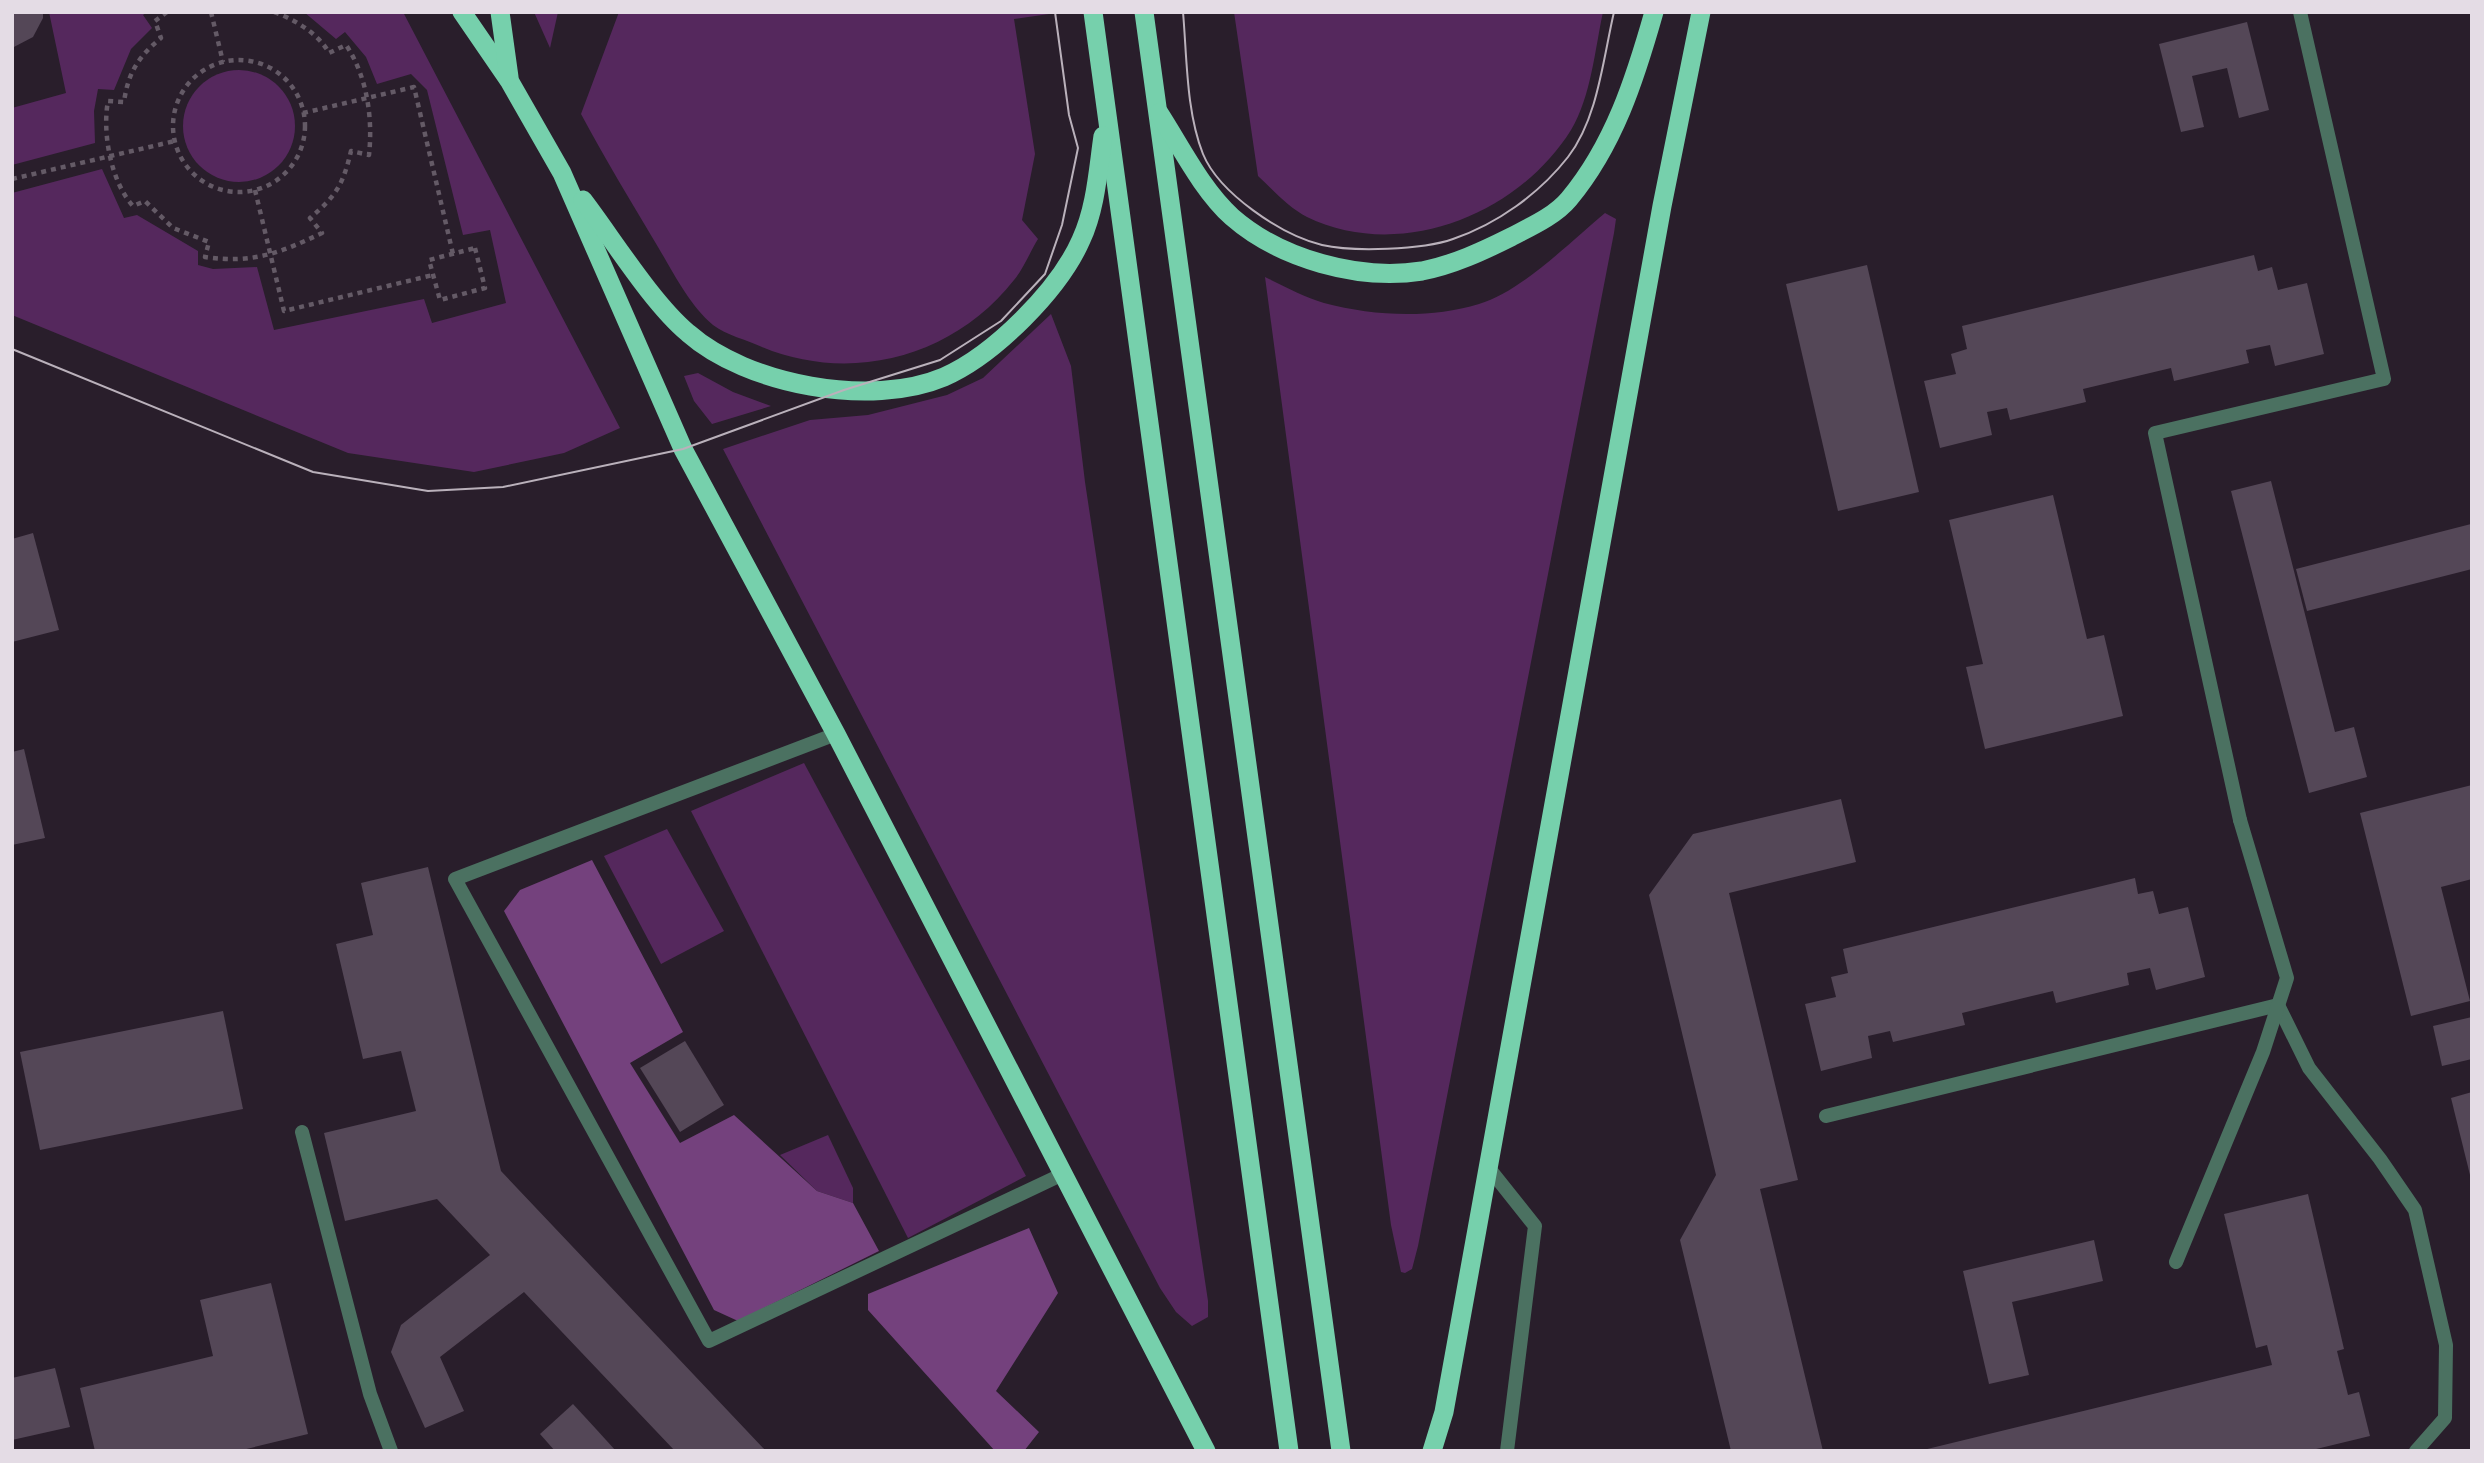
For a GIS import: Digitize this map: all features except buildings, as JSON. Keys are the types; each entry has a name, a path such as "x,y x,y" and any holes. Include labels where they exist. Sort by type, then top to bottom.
{"highway":[{"path":"461,12 510,82 562,173 683,449 836,734 1206,1451"},
{"path":"500,12 510,82"},
{"path":"1093,12 1289,1451"},
{"path":"1144,12 1340,1451"},
{"path":"1155,106 1199,175 1231,216 1276,247 1340,266 1378,272 1421,271 1492,247 1537,224 1567,202 1603,152 1636,78 1654,12"},
{"path":"1432,1451 1444,1412 1662,206 1701,12"},
{"path":"562,173 688,334 737,365 780,379 844,390 915,387 946,376 981,354 1032,309 1057,279 1085,229 1094,197 1107,114"}],"street":[{"path":"2176,1262 2263,1052 2287,978 2240,820 2155,433 2384,379 2300,12"},
{"path":"836,734 454,879 709,1340 1063,1174"},
{"path":"1826,1116 2278,1005"},
{"path":"2278,1005 2309,1068 2380,1159 2415,1210 2446,1345 2445,1418 2416,1451"},
{"path":"302,1132 370,1394 391,1451"},
{"path":"1488,1167 1535,1226 1507,1451"}],"path":[{"path":"167,12 155,20 161,38 136,60 127,83 124,102 108,101 105,115 111,155 123,195 134,206 145,201 173,228 209,242 205,257 230,260 270,256 322,233 310,218 329,203 342,186 352,151 369,155 371,122 367,98 355,59 346,45 329,54 323,43 287,17 274,12"},
{"path":"211,12 223,62"},
{"path":"252,61 271,68 292,87 303,113 303,143 295,161 274,182 255,190 236,192 209,184 187,167 175,141 174,116 178,99 193,78 223,62 252,61"},
{"path":"303,113 414,88 453,254"},
{"path":"12,179 175,141"},
{"path":"255,190 284,311 433,275"},
{"path":"475,248 485,288 440,300 429,260 453,254 475,248"}],"shaded area":[{"path":"49,12 147,12 143,15 152,28 131,49 114,90 98,89 94,111 95,143 12,165 12,108 66,93"},
{"path":"304,12 403,12 620,428 564,453 474,472 348,453 12,315 12,193 102,169 124,218 137,215 198,251 198,265 213,269 257,267 274,330 424,299 432,323 506,303 490,230 463,235 427,90 411,74 377,84 366,57 345,32 336,39"},
{"path":"534,12 558,12 550,48"},
{"path":"619,12 1063,12 1014,19 1035,154 1022,220 1038,239 1021,270 990,307 962,328 931,345 899,356 865,362 830,363 796,358 718,329 682,288 581,114"},
{"path":"1234,12 1603,12 1592,72 1578,117 1548,160 1520,186 1489,207 1454,222 1417,232 1380,234 1343,230 1307,217 1288,204 1258,176"},
{"path":"239,70 260,74 279,86 291,105 295,126 291,147 279,166 260,178 239,182 218,178 199,166 187,147 183,126 187,105 199,86 218,74"},
{"path":"1605,213 1616,219 1614,233 1418,1246 1412,1269 1405,1273 1401,1272 1391,1225 1265,277 1317,301 1362,311 1421,314 1460,309 1495,298 1529,277"},
{"path":"1051,314 1071,366 1085,482 1208,1301 1208,1317 1192,1326 1176,1312 1160,1288 723,449 810,420 868,415 947,395 983,378"},
{"path":"698,373 733,392 771,406 712,424 694,401 684,376"},
{"path":"804,763 1026,1176 908,1238 691,811"},
{"path":"667,829 724,931 661,964 604,856"},
{"path":"592,860 683,1032 630,1063 680,1143 734,1115 817,1191 853,1203 879,1251 738,1321 714,1310 504,911 520,890"},
{"path":"828,1135 853,1188 853,1203 817,1191 780,1155"},
{"path":"1029,1228 1058,1293 996,1391 1039,1432 1024,1451 995,1451 868,1310 868,1294"}],"tram line":[{"path":"12,349 313,472 428,491 503,487 683,449 844,390 940,360 1001,321 1045,274 1062,225 1078,148 1069,115 1055,12"},
{"path":"1183,12 1193,120 1203,154 1211,169 1237,197 1288,232 1322,245 1369,249 1424,246 1469,233 1516,206 1557,171 1578,142 1593,106 1614,12"}]}
